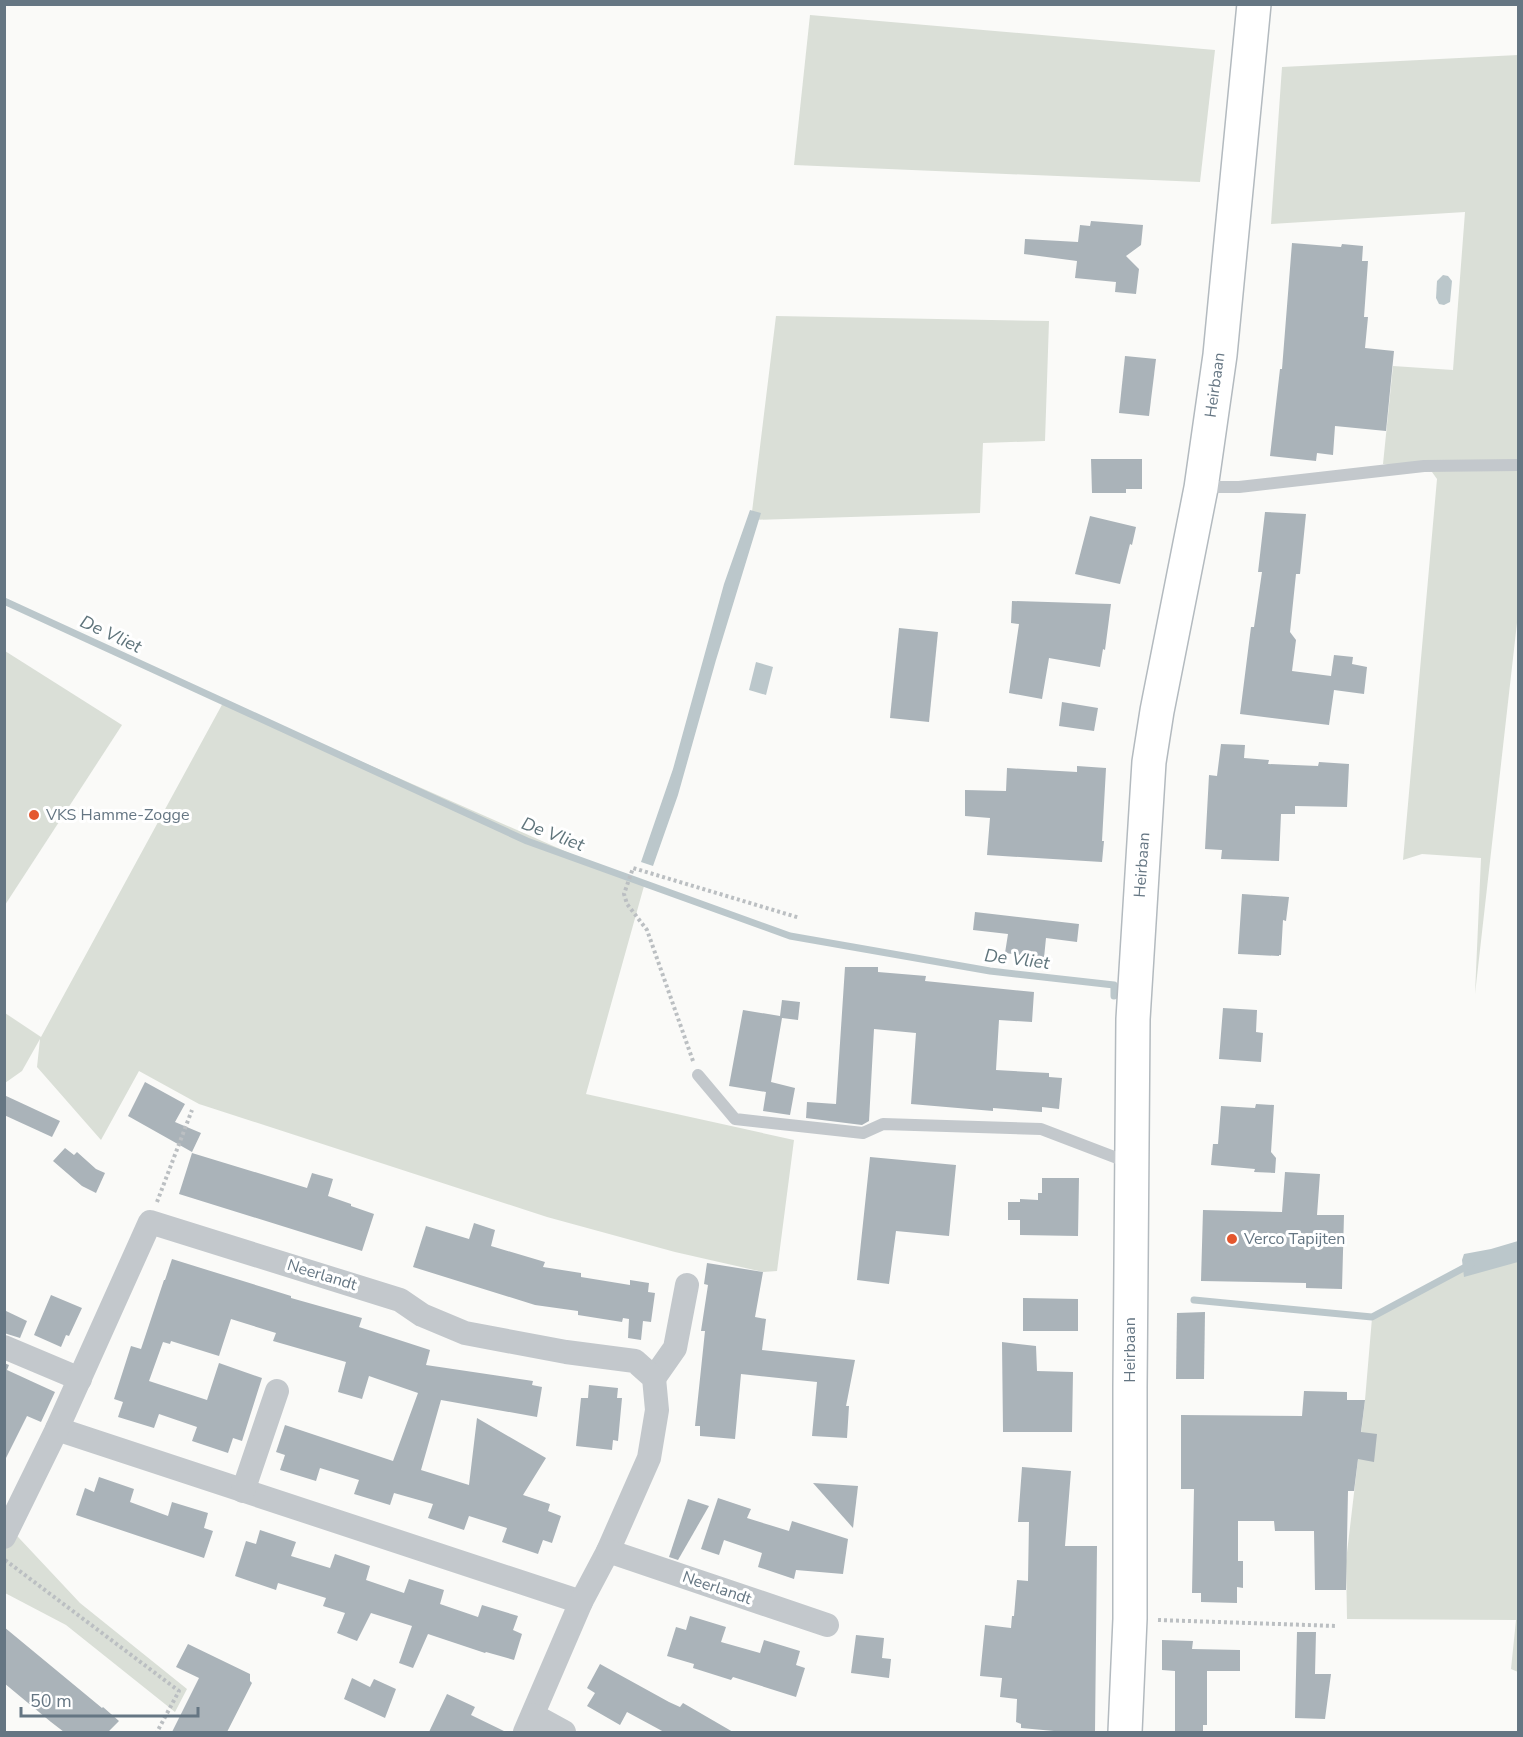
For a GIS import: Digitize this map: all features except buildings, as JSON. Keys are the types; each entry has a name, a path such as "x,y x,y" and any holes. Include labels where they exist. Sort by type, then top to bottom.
{"main road":[{"name":"Heirbaan","path":"1125,1732 1130,1619 1133,1019 1149,762 1201,488 1220,355 1254,4"}],"street":[{"name":"Neerlandt","path":"150,1222 400,1300 422,1315 465,1334 566,1352 635,1361 654,1378"},
{"path":"4,1537 57,1429 150,1222"},
{"path":"564,1732 529,1724 581,1602 608,1551 650,1458 657,1410 654,1378 675,1347 687,1285"},
{"path":"4,1347 80,1379"},
{"path":"243,1491 277,1391"},
{"path":"57,1429 581,1602"},
{"name":"Neerlandt","path":"608,1551 826,1625"}],"lane":[{"path":"1201,488 1239,487 1424,466 1518,465"},
{"path":"698,1075 735,1119 863,1133 883,1124 1041,1129 1131,1163"}],"path":[{"path":"698,1075 647,930 627,904 624,894 633,868 800,918"},
{"path":"150,1222 192,1110"},
{"path":"4,1560 179,1690 157,1732"},
{"path":"1130,1619 1337,1626"}],"shaded area":[{"path":"810,15 1215,50 1200,182 794,165"},
{"path":"1518,55 1518,614 1475,994 1481,858 1422,854 1403,860 1437,479 1432,472 1383,464 1393,366 1453,370 1465,212 1271,224 1282,67"},
{"path":"1443,275 1448,276 1452,281 1450,302 1444,305 1439,304 1436,298 1437,281"},
{"path":"776,316 1049,321 1045,441 983,443 980,513 751,520"},
{"path":"750,510 761,513 678,795 653,866 641,862 673,769 724,584"},
{"name":"VKS Hamme-Zogge","path":"5,651 122,725 5,905"},
{"path":"756,662 773,667 766,695 749,690"},
{"path":"224,701 644,886 586,1094 794,1140 777,1271 763,1272 675,1252 547,1217 199,1104 139,1071 101,1140 37,1067 40,1039 22,1071 5,1083 5,1013 41,1037"},
{"path":"1518,1241 1518,1262 1464,1277 1462,1260 1464,1254"},
{"path":"1518,1245 1518,1672 1511,1669 1516,1620 1347,1619 1346,1561 1365,1400 1372,1318 1370,1315 1461,1267"},
{"path":"4,1522 80,1603 187,1689 175,1712 66,1625 5,1593"}],"waterway":[{"name":"De Vliet","path":"4,601 527,841 790,936 990,971 1114,985 1114,996"},
{"path":"1194,1300 1372,1317 1471,1264"}],"place":[{"name":"VKS Hamme-Zogge","path":"34,815"},
{"name":"Verco Tapijten","path":"1232,1239"}]}
